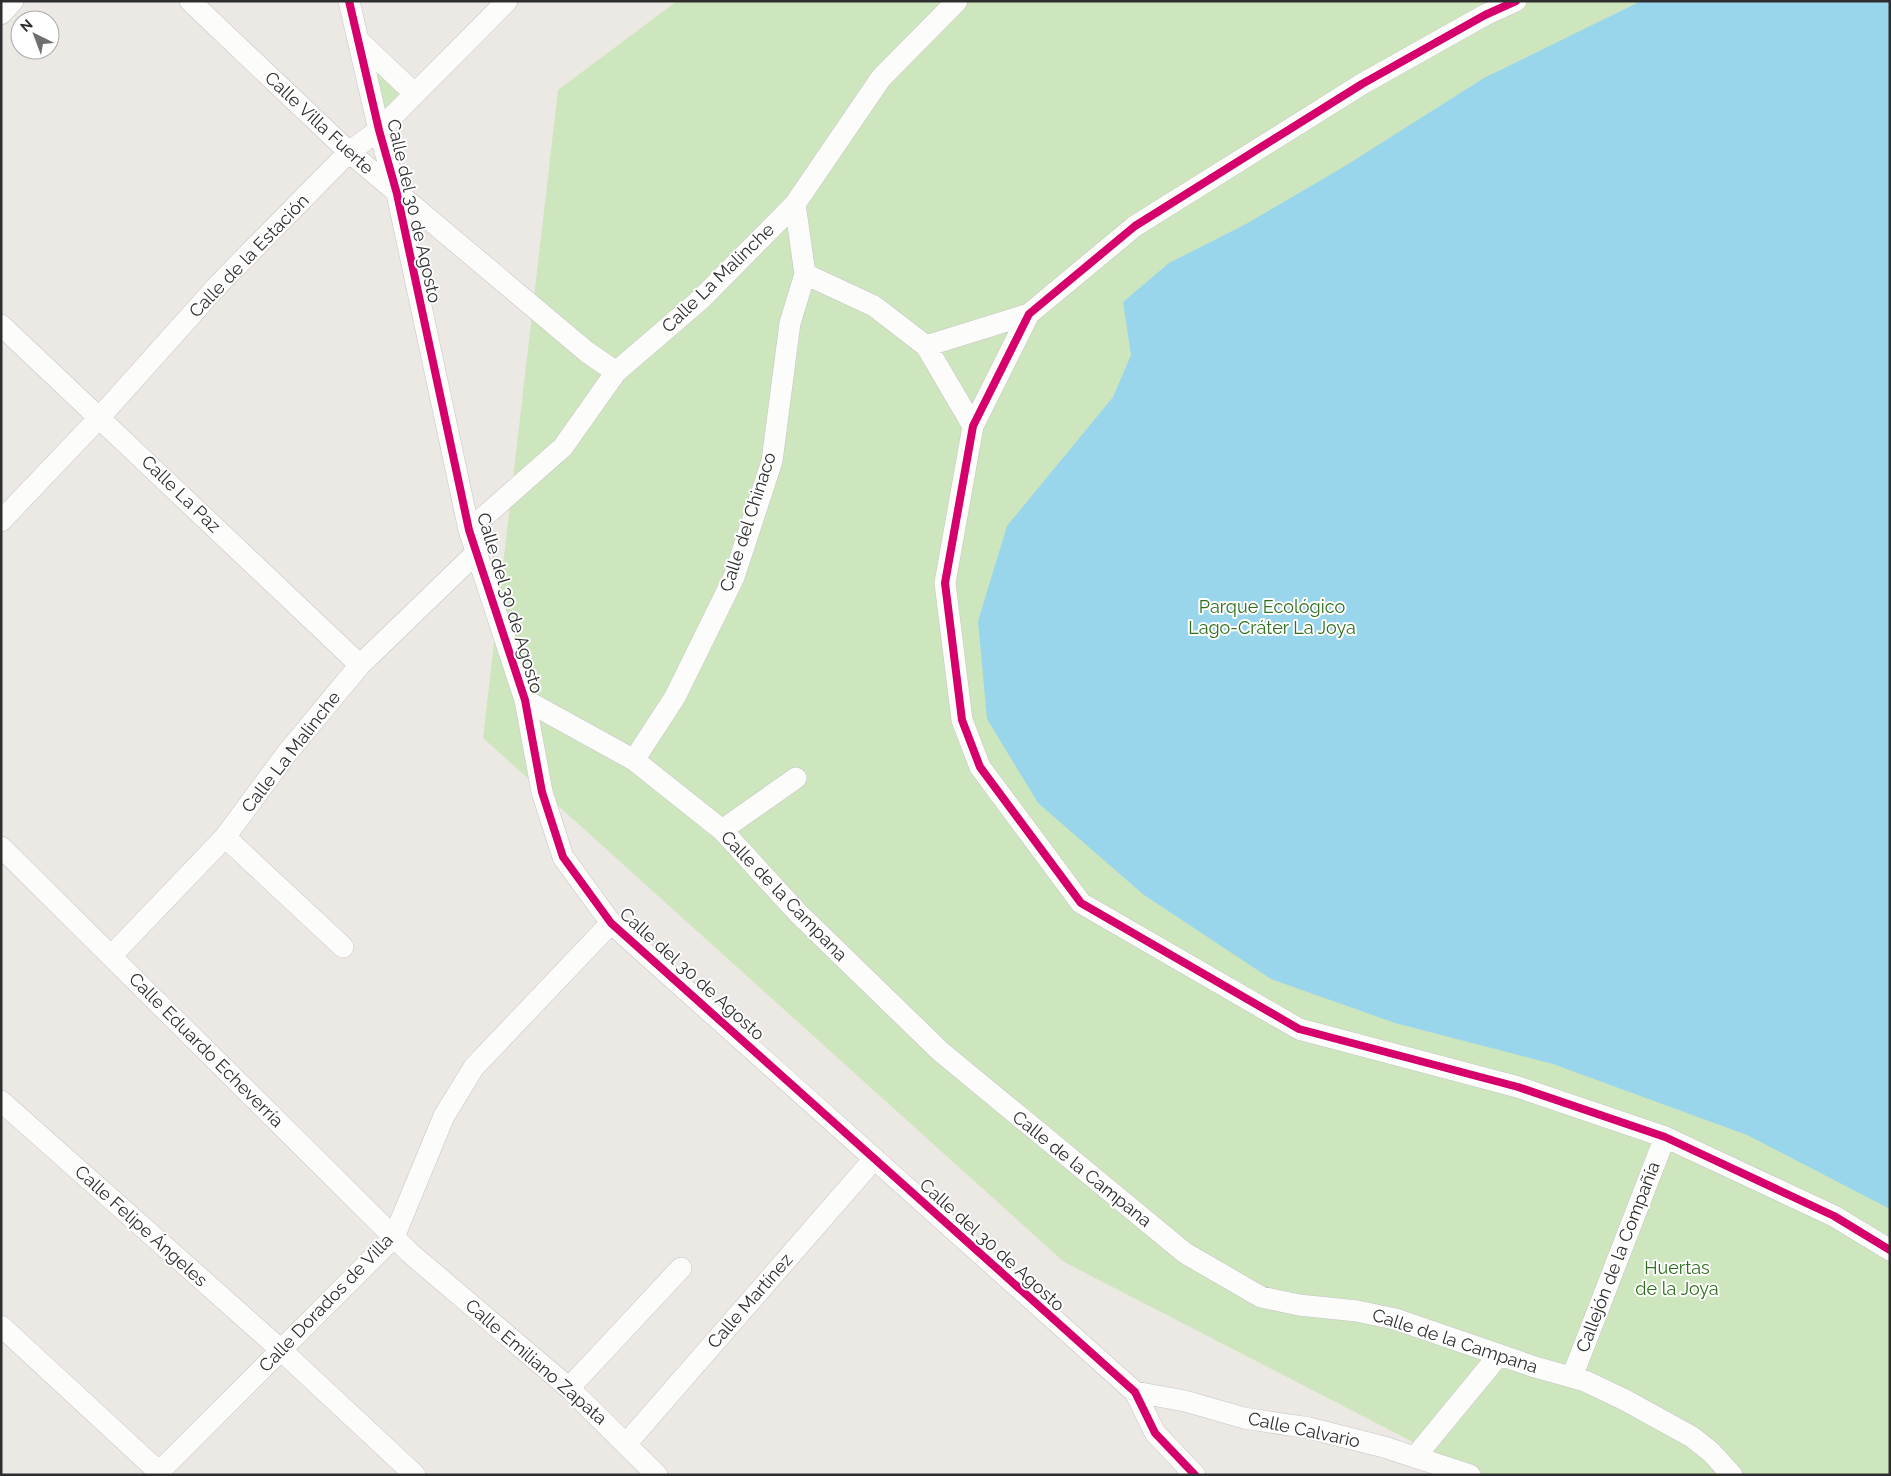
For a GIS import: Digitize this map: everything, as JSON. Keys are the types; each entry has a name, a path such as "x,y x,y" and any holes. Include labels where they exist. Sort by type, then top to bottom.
{"street":[{"path":"1,14 13,1"},
{"name":"Calle Villa Fuerte","path":"190,1 349,152 397,194 587,352 616,372"},
{"name":"Calle del 30 de Agosto","path":"349,1 379,130 397,194 469,530 525,700 542,792 563,857 611,923 1135,1392"},
{"name":"Calle de la Estación","path":"1,520 100,417 219,284 349,152 379,130 507,1"},
{"path":"926,346 1029,314 1135,226 1362,84 1485,14 1516,1"},
{"name":"Calle La Malinche","path":"469,530 563,447 616,372 701,299 795,204 882,78 948,4"},
{"path":"359,41 414,93"},
{"name":"Calle del Chinaco","path":"634,760 675,696 734,577 772,461 790,323 805,274 795,204"},
{"path":"805,274 874,306 926,346 973,426"},
{"path":"1029,314 973,426 944,583 962,720 980,767 1081,903 1299,1030 1518,1087 1665,1138 1834,1216 1890,1250"},
{"name":"Calle La Paz","path":"1,325 360,665"},
{"name":"Calle La Malinche","path":"112,955 224,837 287,753 360,665 476,553"},
{"name":"Calle de la Campana","path":"525,700 634,760 722,830 798,913 940,1052 1185,1252 1261,1297 1299,1305 1357,1311 1395,1319 1499,1355 1586,1381 1692,1437 1711,1452 1732,1475"},
{"path":"722,830 796,778"},
{"path":"224,837 343,948"},
{"name":"Calle Eduardo Echeverría","path":"1,847 112,955 410,1253"},
{"name":"Calle Dorados de Villa","path":"157,1473 394,1237 444,1116 474,1067 611,923"},
{"name":"Calle Felipe Ángeles","path":"1,1101 281,1350 415,1475"},
{"name":"Callejón de la Compañía","path":"1572,1377 1665,1138"},
{"name":"Calle Martínez","path":"626,1444 874,1159"},
{"name":"Calle Emiliano Zapata","path":"410,1253 569,1388 657,1475"},
{"path":"569,1388 681,1268"},
{"path":"1,1326 157,1473"},
{"path":"1415,1458 1499,1355"},
{"path":"1135,1392 1155,1433 1195,1475"},
{"name":"Calle Calvario","path":"1135,1392 1185,1401 1244,1418 1309,1428 1470,1475"}],"green space":[{"name":"Parque Ecológico Lago-Cráter La Joya","path":"677,1 1890,1 1890,1475 1477,1475 1064,1262 483,738 558,90"},
{"path":"368,59 402,91 382,112"}],"water":[{"path":"1641,1 1890,1 1890,1209 1747,1135 1553,1064 1395,1023 1271,979 1144,895 1038,803 987,719 978,621 1007,526 1113,397 1131,355 1123,302 1169,263 1246,224 1345,166 1484,78"}],"cycle path":[{"path":"349,1 379,130 397,194 469,530 525,700 542,792 563,857 611,923 1135,1392 1155,1433 1195,1475"},
{"path":"1516,1 1485,15 1362,84 1135,226 1029,314 973,426 945,583 962,720 980,767 1081,903 1299,1029 1518,1087 1665,1137 1834,1216 1890,1250"}],"park label":[{"name":"Huertas de la Joya","path":"1677,1278"}]}
